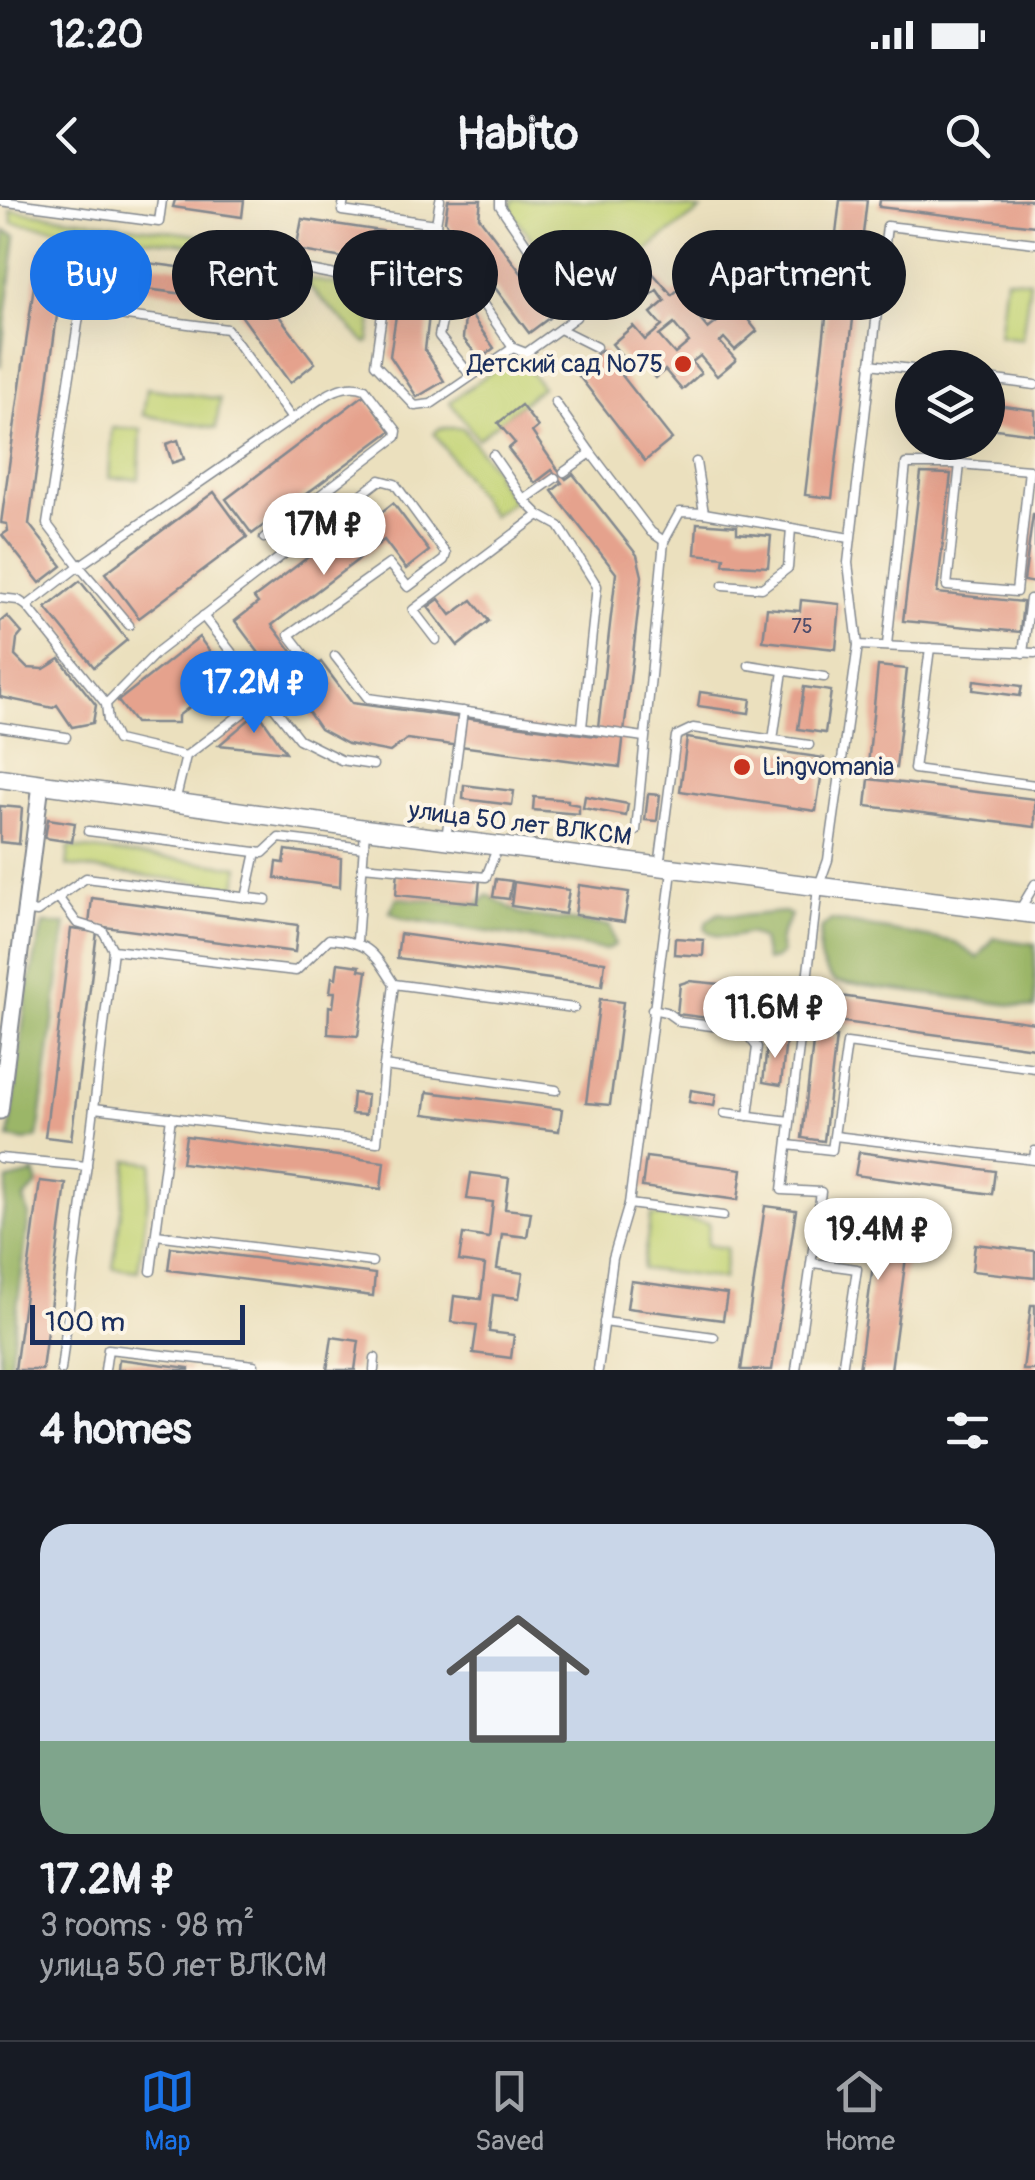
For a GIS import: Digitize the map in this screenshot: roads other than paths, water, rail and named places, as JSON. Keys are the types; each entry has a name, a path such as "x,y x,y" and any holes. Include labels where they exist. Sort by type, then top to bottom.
{"street":[{"name":"улица 50 лет ВЛКСМ","path":"0,778 176,802 364,838 446,840 1027,913"},
{"path":"0,1111 40,784"}],"lane":[{"path":"0,201 159,222 162,200"},
{"path":"344,200 342,210 436,224"},
{"path":"437,230 440,200"},
{"path":"494,320 513,348 526,353 576,317 500,206 500,200"},
{"path":"796,1370 821,1192 782,1190 818,888 828,860 858,645 848,563 887,226 1035,243"},
{"path":"313,271 386,285 375,364 415,406 432,404 513,348"},
{"path":"128,626 47,524 80,310 226,329 292,419"},
{"path":"442,320 439,336 471,376"},
{"path":"560,329 596,347"},
{"path":"870,364 895,367"},
{"path":"1005,382 1035,386"},
{"path":"27,606 79,566 342,386 365,389 396,430 396,437 264,538"},
{"path":"555,402 652,532 664,541"},
{"path":"564,472 591,453"},
{"path":"493,455 524,500 539,515 559,526 598,586 582,727"},
{"path":"696,462 704,513"},
{"path":"888,645 906,464 960,464 1030,470 1016,592 947,586 960,464"},
{"path":"524,500 554,478"},
{"path":"106,704 157,652 380,480 394,484 446,554 444,560 408,587 389,564 290,634 306,657 186,756 176,802"},
{"path":"636,831 664,541 680,512 850,538"},
{"path":"436,640 413,610 539,515"},
{"path":"723,585 762,588 788,568 791,528"},
{"path":"0,598 18,600 27,606 106,704 117,740 186,756"},
{"path":"1023,653 1030,599 1035,600"},
{"path":"204,616 298,739 341,760 373,765"},
{"path":"858,645 1035,654"},
{"path":"930,648 914,769 1035,785"},
{"path":"335,656 368,698 644,737"},
{"path":"749,665 824,678"},
{"path":"772,740 784,671"},
{"path":"446,840 463,712"},
{"path":"0,727 66,737"},
{"path":"598,1370 612,1258 628,1204 652,1009 676,736 693,728 809,745"},
{"path":"88,831 263,853 279,838 364,838 357,942"},
{"path":"362,866 486,877 498,846"},
{"path":"246,898 256,852"},
{"path":"23,910 37,912 86,878 266,900"},
{"path":"1027,913 1035,884"},
{"path":"58,897 76,923 102,932 113,950 61,1370"},
{"path":"94,1108 377,1142 394,984 372,950 357,942 328,939 296,971 113,950"},
{"path":"394,984 574,1008"},
{"path":"652,1009 666,1012 680,1022 744,1030 757,1048 748,1116"},
{"path":"788,1144 832,1150 847,1043 1035,1068"},
{"path":"384,1066 556,1090"},
{"path":"725,1113 790,1120"},
{"path":"150,1271 171,1117"},
{"path":"835,1136 1034,1160 1035,1151"},
{"path":"0,1158 87,1166"},
{"path":"628,1204 723,1216"},
{"path":"156,1234 372,1262"},
{"path":"812,1263 857,1269 842,1370"},
{"path":"604,1322 714,1338"},
{"path":"105,1370 108,1349 254,1365"},
{"path":"374,1370 375,1358"}],"place":[{"name":"Детский сад №75","path":"683,364"},
{"name":"Lingvomania","path":"742,767"}]}
